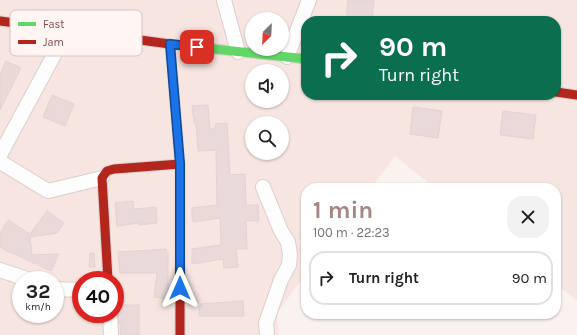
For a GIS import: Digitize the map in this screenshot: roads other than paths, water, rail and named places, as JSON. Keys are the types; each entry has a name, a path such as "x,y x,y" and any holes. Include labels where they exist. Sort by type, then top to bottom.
{"street":[{"path":"224,0 238,52"},
{"path":"302,16 308,0"},
{"path":"287,57 301,19"},
{"path":"142,40 301,58"},
{"path":"170,44 180,164 180,335"},
{"path":"54,56 0,157 2,163 48,191 102,178"},
{"path":"561,92 577,94"},
{"path":"107,271 102,178 107,171 114,169 180,164"},
{"path":"263,187 281,231 288,242 290,254 289,265 281,280 266,323 267,335"},
{"path":"0,270 12,274"},
{"path":"110,323 111,335"}]}
